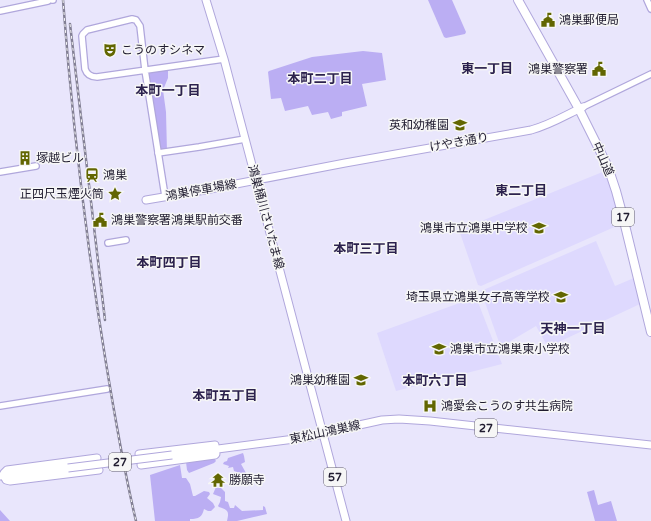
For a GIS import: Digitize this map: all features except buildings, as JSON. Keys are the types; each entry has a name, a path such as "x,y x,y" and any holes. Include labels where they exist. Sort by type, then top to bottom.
{"highway":[{"name":"中山道","path":"518,0 600,138 619,184 651,312"},
{"name":"中山道","path":"522,0 581,108 608,167 616,192 651,332"}],"main road":[{"name":"鴻巣桶川さいたま線","path":"206,0 224,59 323,434"},
{"name":"けやき通り","path":"256,180 531,130 541,127 581,108"},
{"name":"鴻巣停車場線","path":"146,200 208,190 256,180"},
{"name":"東松山鴻巣線","path":"2,476 290,440 373,422 399,419 651,445"},
{"name":"57","path":"323,434 346,521"},
{"path":"139,454 215,444 215,455 141,465"},
{"path":"97,458 7,470 2,476 6,480 10,481 99,470"}],"street":[{"path":"0,11 51,0"},
{"path":"647,0 651,9"},
{"path":"165,196 145,70 140,26 136,20 132,19 87,30 84,34 82,39 85,69 91,76 98,77 145,70 224,59"},
{"name":"けやき通り","path":"581,108 651,74"},
{"path":"158,153 245,139"},
{"path":"0,172 36,166"},
{"path":"108,243 126,240"},
{"path":"0,406 107,389"}],"shaded area":[{"path":"428,0 452,0 466,32 465,34 446,38 444,37"},
{"path":"363,51 382,53 386,80 362,84 367,106 342,112 342,116 331,119 328,112 312,115 308,106 285,111 281,98 271,99 269,71 312,57"},
{"path":"168,67 168,78 163,90 166,112 167,152 158,153 145,70"},
{"name":"鴻巣市立鴻巣中学校","path":"605,171 618,212 616,214 619,225 481,286 478,285 459,230"},
{"name":"埼玉県立鴻巣女子高等学校","path":"596,241 615,286 634,278 640,304 548,347 536,326 502,346 500,345 481,291"},
{"name":"鴻巣市立鴻巣東小学校","path":"476,297 502,364 396,391 377,333"},
{"path":"243,453 245,462 241,464 246,473 243,474 234,471 233,467 228,468 229,466 223,464 228,458"},
{"path":"214,458 216,461 214,463 189,473 187,470 186,462"},
{"path":"180,465 182,478 186,478 190,484 193,496 204,491 209,492 210,494 207,498 215,507 211,511 204,509 200,517 190,519 190,521 155,521 150,475"},
{"path":"216,487 221,488 225,492 225,501 228,502 230,508 234,508 235,505 242,511 263,510 263,506 265,507 267,514 237,521 227,521 228,512 218,506 221,497 213,494"},
{"path":"594,490 598,505 611,501 617,521 595,521 587,492"},
{"path":"0,510 10,521 0,521"}],"railway":[{"path":"63,0 75,135 92,268 115,419 136,521"},
{"path":"70,24 105,320"}],"place":[{"name":"鴻巣郵便局","path":"548,20"},
{"name":"こうのすシネマ","path":"110,50"},
{"name":"鴻巣警察署","path":"599,69"},
{"name":"英和幼稚園","path":"460,125"},
{"name":"塚越ビル","path":"25,158"},
{"name":"鴻巣","path":"92,175"},
{"name":"正四尺玉煙火筒","path":"115,194"},
{"name":"鴻巣警察署鴻巣駅前交番","path":"100,220"},
{"name":"鴻巣市立鴻巣中学校","path":"539,228"},
{"name":"埼玉県立鴻巣女子高等学校","path":"561,297"},
{"name":"鴻巣市立鴻巣東小学校","path":"439,349"},
{"name":"鴻巣幼稚園","path":"361,380"},
{"name":"鴻愛会こうのす共生病院","path":"430,406"},
{"name":"勝願寺","path":"218,480"}],"district":[{"name":"東一丁目","path":"487,68"},
{"name":"本町二丁目","path":"320,78"},
{"name":"本町一丁目","path":"168,90"},
{"name":"東二丁目","path":"521,190"},
{"name":"本町三丁目","path":"366,248"},
{"name":"本町四丁目","path":"169,262"},
{"name":"天神一丁目","path":"573,328"},
{"name":"本町六丁目","path":"435,380"},
{"name":"本町五丁目","path":"225,395"}]}
